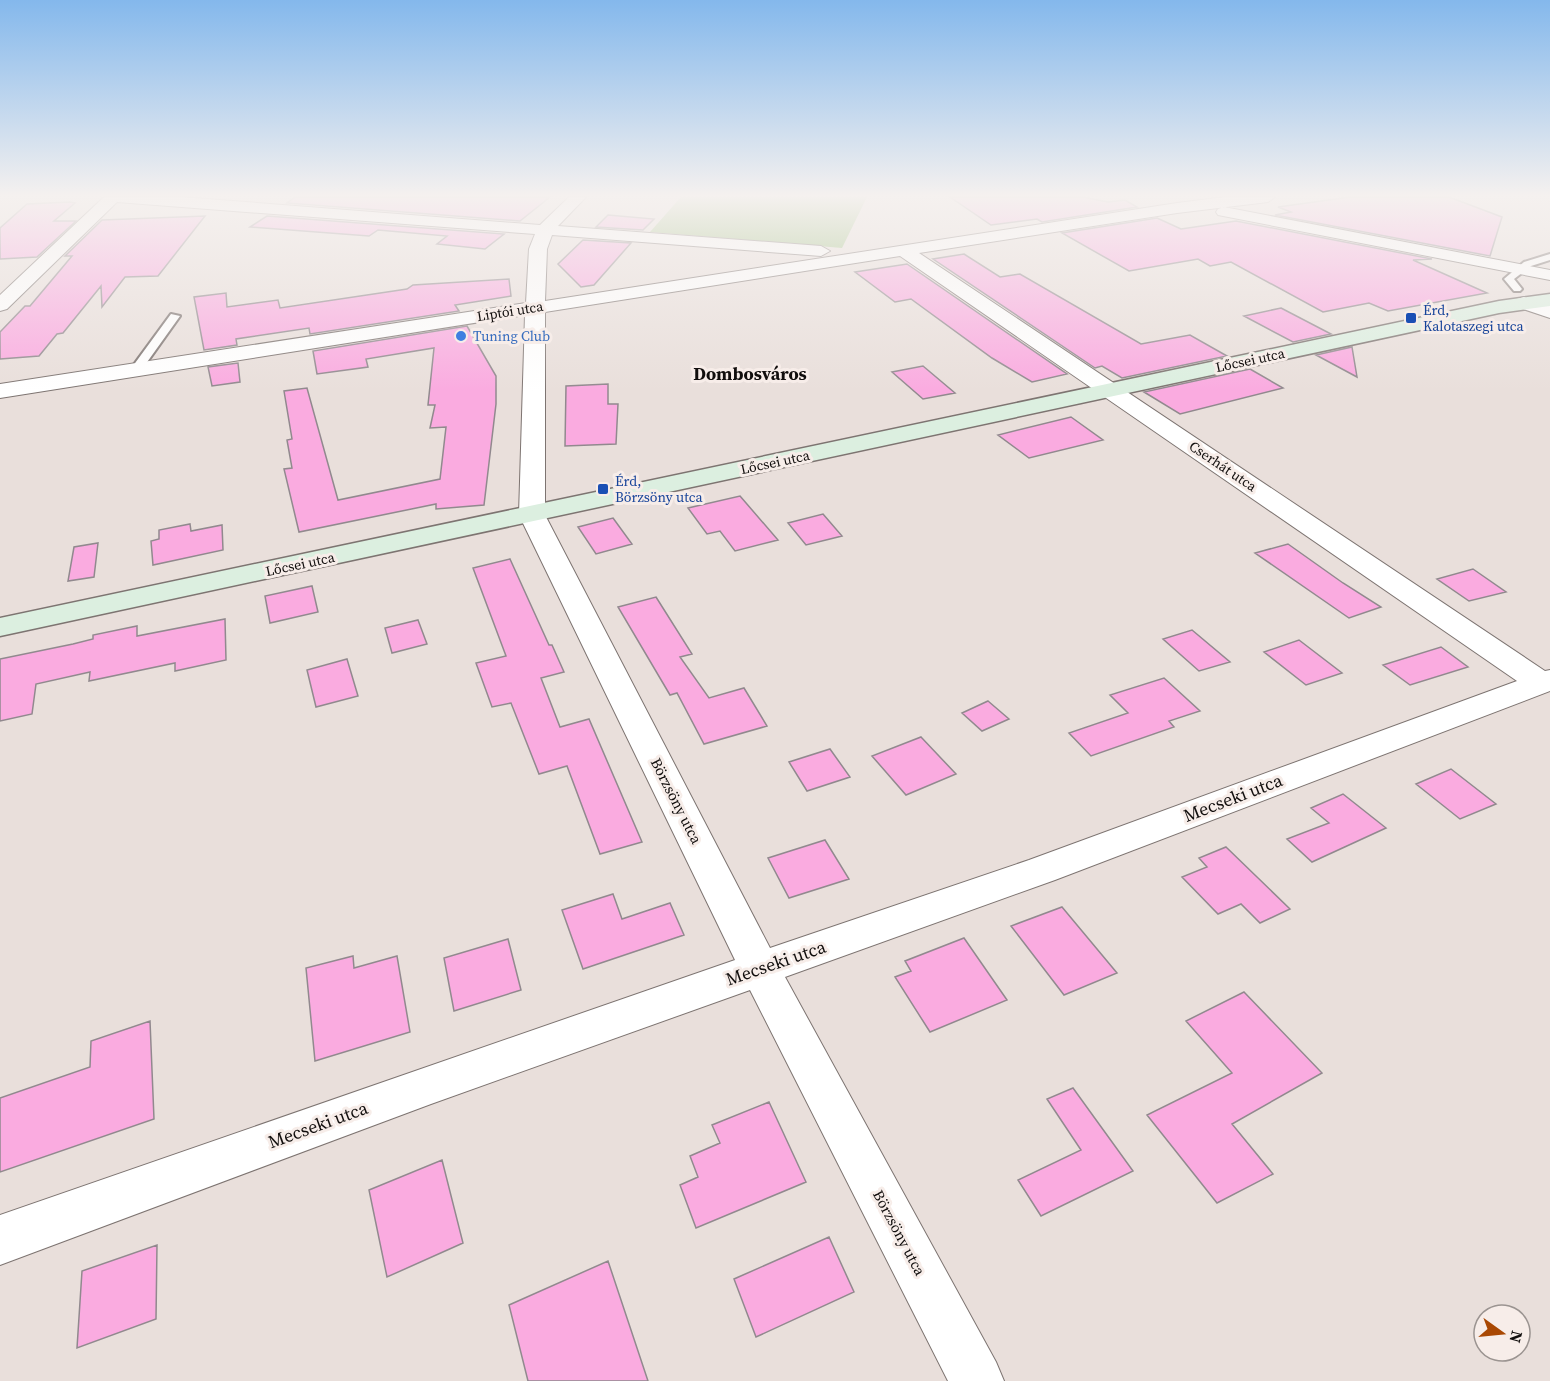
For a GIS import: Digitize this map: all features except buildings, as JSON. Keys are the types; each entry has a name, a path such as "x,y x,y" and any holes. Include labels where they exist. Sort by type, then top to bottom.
{"street":[{"path":"0,305 46,261"},
{"name":"Börzsöny utca","path":"537,261 534,321 532,515 760,969 977,1381"},
{"name":"Liptói utca","path":"0,391 459,320 534,321 841,261"},
{"name":"Cserhát utca","path":"919,261 1545,681"},
{"path":"1482,261 1550,275"},
{"path":"1520,296 1550,312"},
{"name":"Lőcsei utca","path":"0,627 1110,390 1520,296 1550,300"},
{"path":"459,320 534,321"},
{"name":"Mecseki utca","path":"0,1240 420,1088 1042,870 1545,681"}],"lane":[{"path":"1520,296 1509,279 1518,269 1533,261"},
{"path":"136,370 176,316"}],"place":[{"name":"Érd, Kalotaszegi utca","path":"1411,318"},
{"name":"Tuning Club","path":"461,336"},
{"name":"Érd, Börzsöny utca","path":"603,489"}],"district":[{"name":"Dombosváros","path":"750,374"}]}
